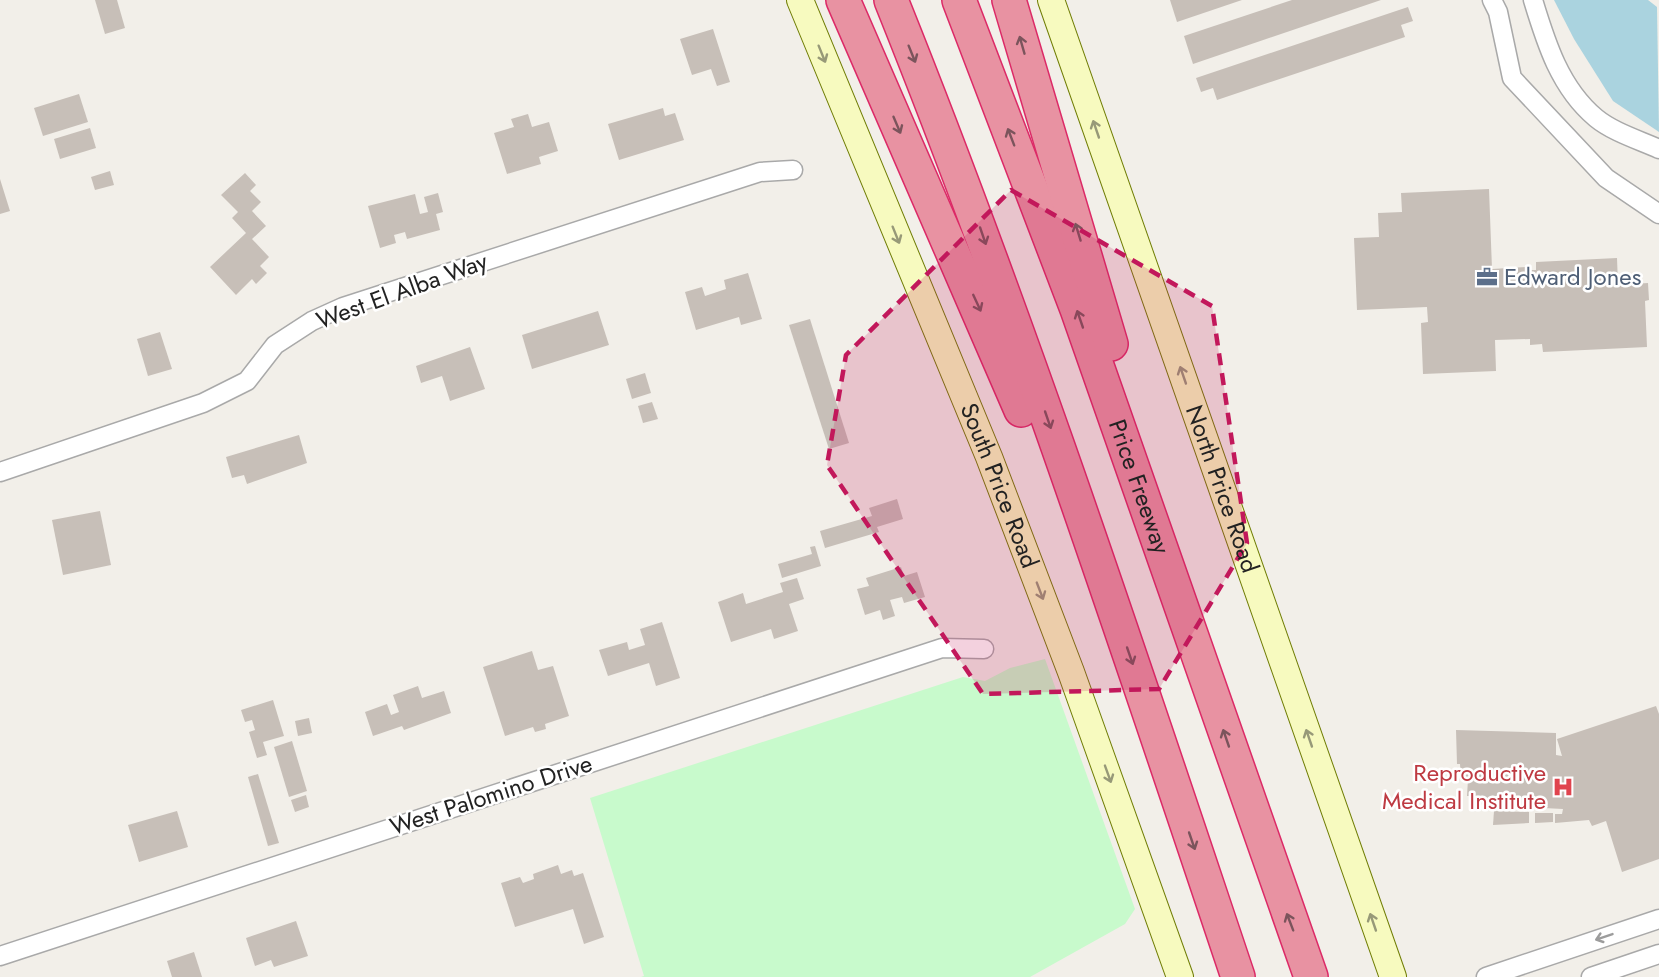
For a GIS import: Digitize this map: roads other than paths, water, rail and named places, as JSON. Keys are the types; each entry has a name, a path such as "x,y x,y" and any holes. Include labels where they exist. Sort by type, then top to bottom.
{"highway":[{"path":"843,0 1012,383 1052,493 1111,601"},
{"path":"891,0 980,225 1111,601 1238,977"},
{"name":"Price Freeway","path":"959,0 1077,309 1311,977"},
{"path":"1009,0 1120,376 1175,593"}],"main road":[{"name":"South Price Road","path":"801,0 990,457 1071,672 1180,977"},
{"name":"North Price Road","path":"1051,0 1393,977"}],"street":[{"path":"1492,0 1497,12 1512,78 1606,178 1659,214"},
{"path":"1533,0 1547,46 1570,90 1597,119 1659,149"},
{"path":"1575,143 1597,119"},
{"name":"West El Alba Way","path":"1,469 203,403 247,381 275,345 312,321 342,307 760,172 794,170"},
{"name":"West Palomino Drive","path":"0,956 942,648 984,649"},
{"path":"1486,977 1659,919"},
{"path":"1591,977 1659,954"}],"water":[{"path":"1554,0 1648,0 1657,7 1659,132 1613,101 1574,39"}],"place":[{"name":"Edward Jones","path":"1487,277"},
{"name":"Reproductive Medical Institute","path":"1563,787"}]}
